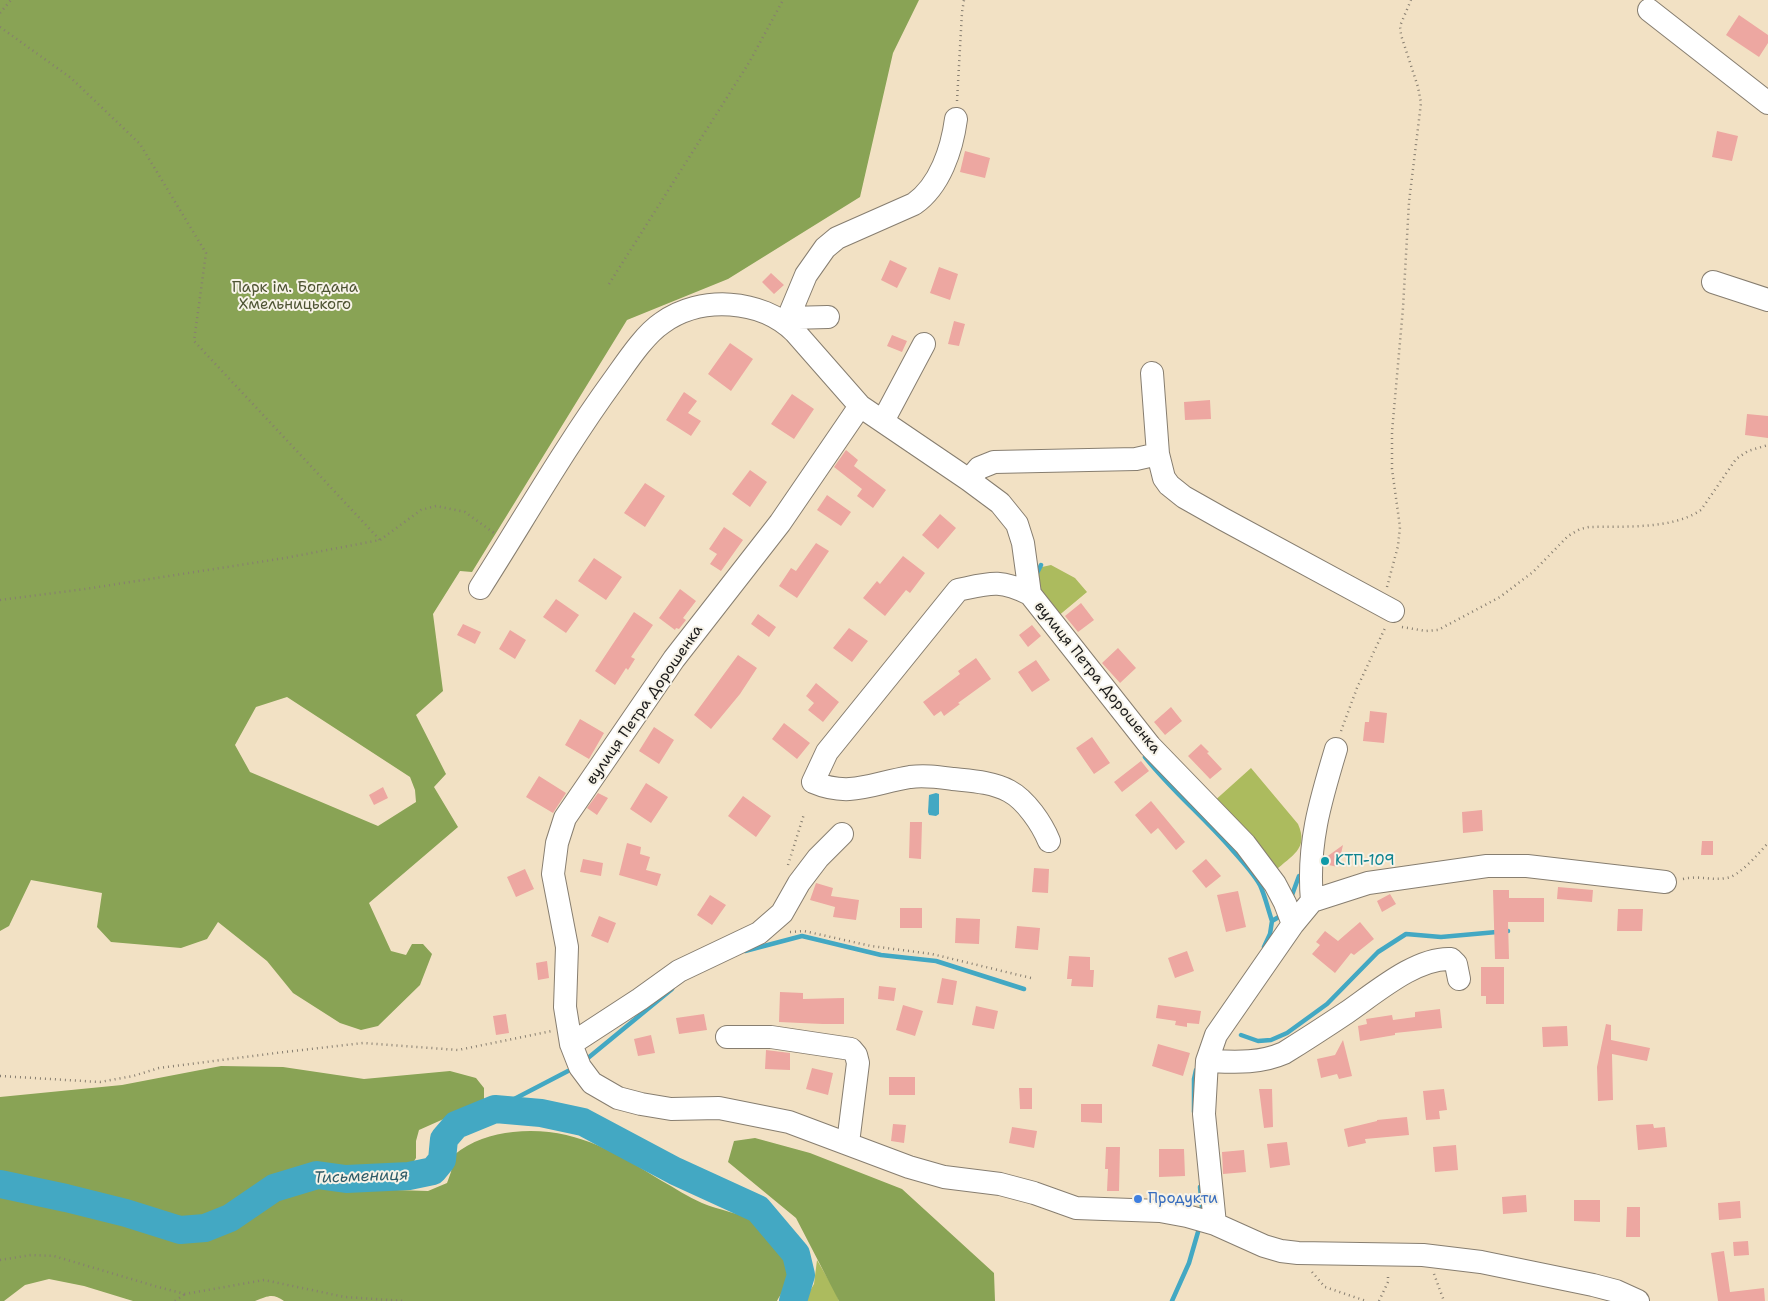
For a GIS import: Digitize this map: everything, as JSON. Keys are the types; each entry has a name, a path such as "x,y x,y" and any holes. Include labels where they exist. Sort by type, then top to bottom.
{"street":[{"path":"1649,10 1768,103"},
{"path":"828,317 787,320 804,280 825,248 837,238 920,200 944,164 951,146 956,119"},
{"path":"1713,282 1768,300"},
{"name":"вулиця Петра Дорошенка","path":"480,588 598,403 636,350 660,324 674,315 697,307 714,305 735,305 753,308 787,320 860,406 969,480 1000,504 1017,524 1023,543 1030,594 1150,746 1244,844 1275,884 1293,924"},
{"path":"883,421 924,344"},
{"path":"1152,373 1158,454 1164,478 1169,485 1184,496 1387,612"},
{"name":"вулиця Петра Дорошенка","path":"860,406 780,523 674,659 565,818 557,843 553,874 567,947 566,1007 570,1037 580,1068 592,1083 618,1098 642,1104 671,1109 719,1108 789,1122 909,1167 944,1177 1000,1184 1034,1193 1076,1208 1160,1212 1187,1216 1215,1224 1264,1246 1281,1251 1423,1255 1481,1262 1616,1291 1638,1301"},
{"path":"969,480 979,468 994,462 1136,459 1158,454"},
{"path":"992,582 1007,570 1023,543"},
{"path":"1030,594 1013,586 992,582 958,590 827,752 813,782 828,789 842,790 926,776 981,782 1009,791 1030,809 1043,825 1049,841"},
{"path":"1312,901 1310,857 1320,804 1336,749"},
{"path":"570,1037 640,1000 679,971 759,934 782,913 799,883 818,858 842,834"},
{"path":"1215,1224 1204,1114 1207,1062 1216,1035 1293,924 1312,901 1368,883 1487,866 1526,866 1665,882"},
{"path":"1207,1062 1252,1062 1270,1059 1284,1053 1402,974 1427,963 1445,958 1451,959 1456,964 1459,979"},
{"path":"727,1037 771,1037 851,1049 856,1055 858,1063 848,1144"}],"path":[{"path":"0,13 10,0"},
{"path":"609,284 750,61 783,0"},
{"path":"956,119 964,0"},
{"path":"1336,749 1351,702 1387,612 1390,578 1398,546 1400,527 1392,469 1392,432 1403,308 1409,202 1421,103 1400,26 1411,0"},
{"path":"0,27 70,78 140,144 206,253 194,340 380,540"},
{"path":"1387,612 1415,630 1438,630 1517,586 1547,559 1568,536 1580,529 1588,527 1646,525 1693,516 1700,510 1736,459 1748,451 1768,446"},
{"path":"0,600 266,561 380,540 421,510 436,506 464,512 509,543"},
{"path":"1665,882 1696,876 1730,878 1768,843"},
{"path":"786,932 804,931 870,946 932,954 1031,978"},
{"path":"0,1076 100,1082 133,1076 159,1068 276,1052 363,1043 458,1050 540,1033 570,1037"},
{"path":"1298,1252 1308,1268 1325,1287 1366,1301"},
{"path":"1379,1301 1388,1282 1388,1254"},
{"path":"0,1260 31,1255 54,1256 185,1294"},
{"path":"1423,1255 1434,1273 1444,1301"},
{"path":"174,1301 185,1294 264,1280 346,1297 405,1301"}],"green space":[{"name":"Парк ім. Богдана Хмельницького","path":"0,0 919,0 893,53 860,197 728,279 627,320 472,572 460,571 433,614 443,691 416,715 446,774 434,787 458,827 369,903 391,951 406,955 412,944 423,944 432,954 420,985 378,1026 361,1030 340,1023 293,993 267,961 218,922 207,939 181,948 111,942 97,927 102,893 31,880 9,926 0,931","holes":["287,697 410,777 415,790 416,802 378,826 250,772 235,745 256,707"]},
{"path":"1051,565 1075,578 1087,592 1057,617 1040,593 1037,573 1042,567"},
{"path":"1251,768 1298,824 1301,833 1300,846 1297,851 1275,871 1212,803"},
{"path":"221,1066 283,1067 364,1079 450,1071 476,1078 484,1088 484,1101 419,1130 416,1141 416,1158 396,1190 428,1191 447,1183 454,1155 467,1146 490,1136 535,1131 574,1137 609,1151 697,1201 755,1223 788,1258 791,1269 790,1279 777,1301 284,1301 270,1296 255,1301 133,1301 84,1286 49,1279 25,1285 4,1301 0,1301 0,1097 122,1085"},
{"path":"755,1138 810,1153 902,1189 994,1273 995,1301 839,1301 796,1218 728,1162 734,1141"},
{"path":"817,1260 839,1301 804,1301 814,1284"}],"water":[{"path":"939,794 939,814 936,816 929,815 929,795"}],"building":[{"path":"1739,15 1768,35 1768,43 1759,57 1726,35"},
{"path":"1717,131 1738,136 1732,161 1712,157"},
{"path":"965,151 990,158 985,178 960,172"},
{"path":"890,260 907,268 897,288 881,280"},
{"path":"939,267 958,274 950,300 930,293"},
{"path":"771,273 784,285 774,294 762,282"},
{"path":"954,321 965,324 959,346 948,344"},
{"path":"892,335 907,341 902,352 887,346"},
{"path":"730,343 753,359 731,391 708,374"},
{"path":"684,392 697,401 688,413 701,421 691,436 666,420"},
{"path":"792,394 814,409 794,439 771,424"},
{"path":"1210,400 1211,419 1185,420 1184,402"},
{"path":"1747,414 1768,416 1768,438 1745,435"},
{"path":"846,450 858,460 854,466 886,490 873,508 857,496 862,489 834,467"},
{"path":"750,470 767,482 750,507 732,494"},
{"path":"645,483 665,496 645,527 624,513"},
{"path":"827,495 851,512 841,526 817,510"},
{"path":"940,514 956,528 938,549 922,535"},
{"path":"724,527 743,540 721,571 710,564 717,554 709,549"},
{"path":"816,543 829,551 797,598 779,586 791,568 796,571"},
{"path":"903,556 925,573 910,593 906,590 885,616 863,598 877,581 880,584"},
{"path":"594,558 622,577 606,600 578,581"},
{"path":"680,589 696,601 683,618 686,620 679,629 676,628 675,630 659,618"},
{"path":"556,599 579,615 566,633 543,617"},
{"path":"1081,603 1094,620 1078,632 1065,616"},
{"path":"634,612 653,625 631,657 635,659 628,670 626,668 615,685 595,671"},
{"path":"758,614 776,627 769,637 751,624"},
{"path":"463,624 481,632 475,644 457,635"},
{"path":"1032,625 1041,636 1028,647 1019,635"},
{"path":"849,628 868,641 852,662 833,648"},
{"path":"510,630 526,640 515,659 499,649"},
{"path":"1118,648 1136,668 1120,683 1102,663"},
{"path":"738,655 757,668 740,694 711,729 694,715"},
{"path":"976,658 991,679 958,703 960,704 944,716 941,711 934,716 923,702 960,674 958,671"},
{"path":"1036,660 1050,680 1032,692 1018,672"},
{"path":"816,683 839,702 823,722 808,710 814,703 806,696"},
{"path":"1171,707 1182,721 1165,735 1154,722"},
{"path":"1370,711 1387,713 1384,743 1363,741 1365,722 1369,722"},
{"path":"580,719 604,733 589,759 565,745"},
{"path":"784,723 810,743 797,759 772,739"},
{"path":"654,727 674,740 659,764 639,751"},
{"path":"1092,737 1110,763 1094,774 1076,748"},
{"path":"1201,744 1222,769 1210,779 1188,756"},
{"path":"1141,761 1149,771 1122,792 1114,782"},
{"path":"539,776 566,793 553,813 526,797"},
{"path":"646,783 668,797 651,823 630,809"},
{"path":"383,787 388,798 374,805 369,795"},
{"path":"598,793 608,798 597,815 587,808"},
{"path":"743,796 771,816 756,837 728,816"},
{"path":"1151,801 1185,842 1176,850 1158,828 1151,834 1135,815"},
{"path":"1482,810 1483,831 1463,833 1462,812"},
{"path":"910,822 922,822 921,859 909,858"},
{"path":"1702,841 1713,841 1713,855 1701,855"},
{"path":"627,843 641,847 640,854 650,857 646,870 661,874 657,886 619,875"},
{"path":"1343,845 1338,867 1324,864 1325,858"},
{"path":"583,859 603,863 601,876 580,872"},
{"path":"1206,859 1221,876 1206,888 1192,871"},
{"path":"1034,868 1049,869 1048,893 1032,892"},
{"path":"525,869 534,889 516,897 507,877"},
{"path":"816,883 833,888 831,896 859,900 856,920 833,917 835,907 810,900"},
{"path":"1558,887 1593,890 1592,902 1557,899"},
{"path":"1493,890 1509,890 1509,898 1544,898 1544,922 1508,922 1509,959 1495,959"},
{"path":"1238,891 1246,927 1226,932 1217,895"},
{"path":"1390,894 1396,904 1382,912 1377,901"},
{"path":"710,895 726,905 712,925 697,915"},
{"path":"900,908 922,908 922,928 900,928"},
{"path":"1618,909 1643,909 1642,931 1617,931"},
{"path":"599,916 616,923 608,943 591,936"},
{"path":"956,918 980,919 979,944 955,943"},
{"path":"1360,922 1374,939 1354,955 1351,953 1335,973 1312,954 1320,945 1316,942 1325,931 1338,941"},
{"path":"1017,926 1040,928 1038,950 1015,948"},
{"path":"1187,951 1194,971 1175,978 1168,958"},
{"path":"1069,956 1090,957 1090,970 1094,970 1093,987 1071,986 1072,979 1067,979"},
{"path":"547,961 549,978 538,980 536,963"},
{"path":"1481,967 1504,967 1504,1004 1486,1004 1486,996 1481,996"},
{"path":"942,978 957,981 953,1005 937,1003"},
{"path":"879,986 896,988 894,1001 878,999"},
{"path":"780,992 803,993 803,999 844,998 844,1024 779,1022"},
{"path":"903,1005 923,1011 915,1036 896,1030"},
{"path":"1158,1005 1201,1011 1199,1024 1187,1023 1187,1027 1175,1025 1176,1021 1156,1018"},
{"path":"976,1006 998,1011 994,1029 972,1025"},
{"path":"1440,1009 1442,1028 1395,1033 1395,1035 1360,1041 1358,1026 1367,1024 1366,1019 1392,1015 1393,1020 1415,1017 1415,1012"},
{"path":"506,1014 509,1033 496,1035 493,1016"},
{"path":"704,1014 707,1030 679,1034 676,1018"},
{"path":"1606,1024 1611,1025 1611,1040 1650,1048 1647,1061 1612,1054 1613,1100 1598,1101 1597,1067"},
{"path":"1567,1026 1568,1046 1543,1047 1542,1027"},
{"path":"651,1035 655,1053 638,1056 634,1039"},
{"path":"1343,1040 1352,1076 1339,1079 1337,1074 1321,1078 1317,1059 1335,1055"},
{"path":"1158,1044 1190,1053 1183,1076 1152,1066"},
{"path":"766,1050 790,1053 790,1070 765,1069"},
{"path":"812,1068 833,1073 828,1095 806,1089"},
{"path":"889,1077 915,1077 915,1095 889,1095"},
{"path":"1019,1088 1032,1088 1032,1109 1020,1109"},
{"path":"1259,1089 1272,1089 1273,1127 1264,1128"},
{"path":"1444,1089 1447,1110 1439,1111 1440,1119 1426,1120 1423,1091"},
{"path":"1081,1104 1102,1104 1102,1123 1081,1122"},
{"path":"1407,1117 1409,1135 1365,1139 1366,1143 1348,1147 1344,1129 1377,1120"},
{"path":"893,1124 906,1125 904,1143 891,1141"},
{"path":"1653,1124 1654,1128 1665,1127 1667,1147 1638,1150 1636,1125"},
{"path":"1012,1127 1037,1131 1034,1148 1009,1143"},
{"path":"1287,1142 1290,1165 1270,1168 1267,1144"},
{"path":"1456,1145 1458,1170 1435,1172 1433,1147"},
{"path":"1106,1147 1120,1147 1119,1191 1107,1191"},
{"path":"1159,1149 1184,1149 1185,1176 1159,1177"},
{"path":"1244,1150 1246,1172 1223,1174 1222,1152"},
{"path":"1526,1195 1527,1212 1503,1214 1502,1197"},
{"path":"1574,1200 1600,1200 1600,1222 1574,1221"},
{"path":"1740,1201 1741,1218 1719,1220 1718,1203"},
{"path":"1627,1207 1640,1207 1640,1237 1626,1237"},
{"path":"1748,1241 1749,1255 1734,1256 1733,1242"},
{"path":"1724,1251 1730,1292 1764,1288 1765,1301 1718,1301 1711,1253"}],"waterway":[{"path":"1036,575 1041,565"},
{"path":"1145,757 1166,782 1223,840 1251,872 1260,885 1272,921"},
{"path":"1292,895 1299,876"},
{"path":"1264,947 1270,934 1272,921 1282,915"},
{"path":"1241,1035 1258,1041 1271,1040 1287,1033 1327,1004 1378,952 1406,934 1441,937 1508,931"},
{"path":"745,951 802,936 881,955 936,961 1024,989"},
{"path":"588,1058 672,989"},
{"path":"1194,1112 1194,1079 1196,1070"},
{"path":"495,1109 568,1071"},
{"name":"Тисьмениця","path":"0,1184 126,1213 180,1230 205,1228 230,1218 274,1188 317,1175 346,1179 409,1176 433,1171 442,1160 444,1139 456,1125 495,1109 541,1113 583,1122 675,1171 758,1209 796,1254 801,1275 793,1301"},
{"path":"1200,1187 1202,1208"},
{"path":"1172,1301 1189,1263 1198,1232"}],"place":[{"name":"КТП-109","path":"1325,861"},
{"name":"Продукти","path":"1138,1199"}]}
